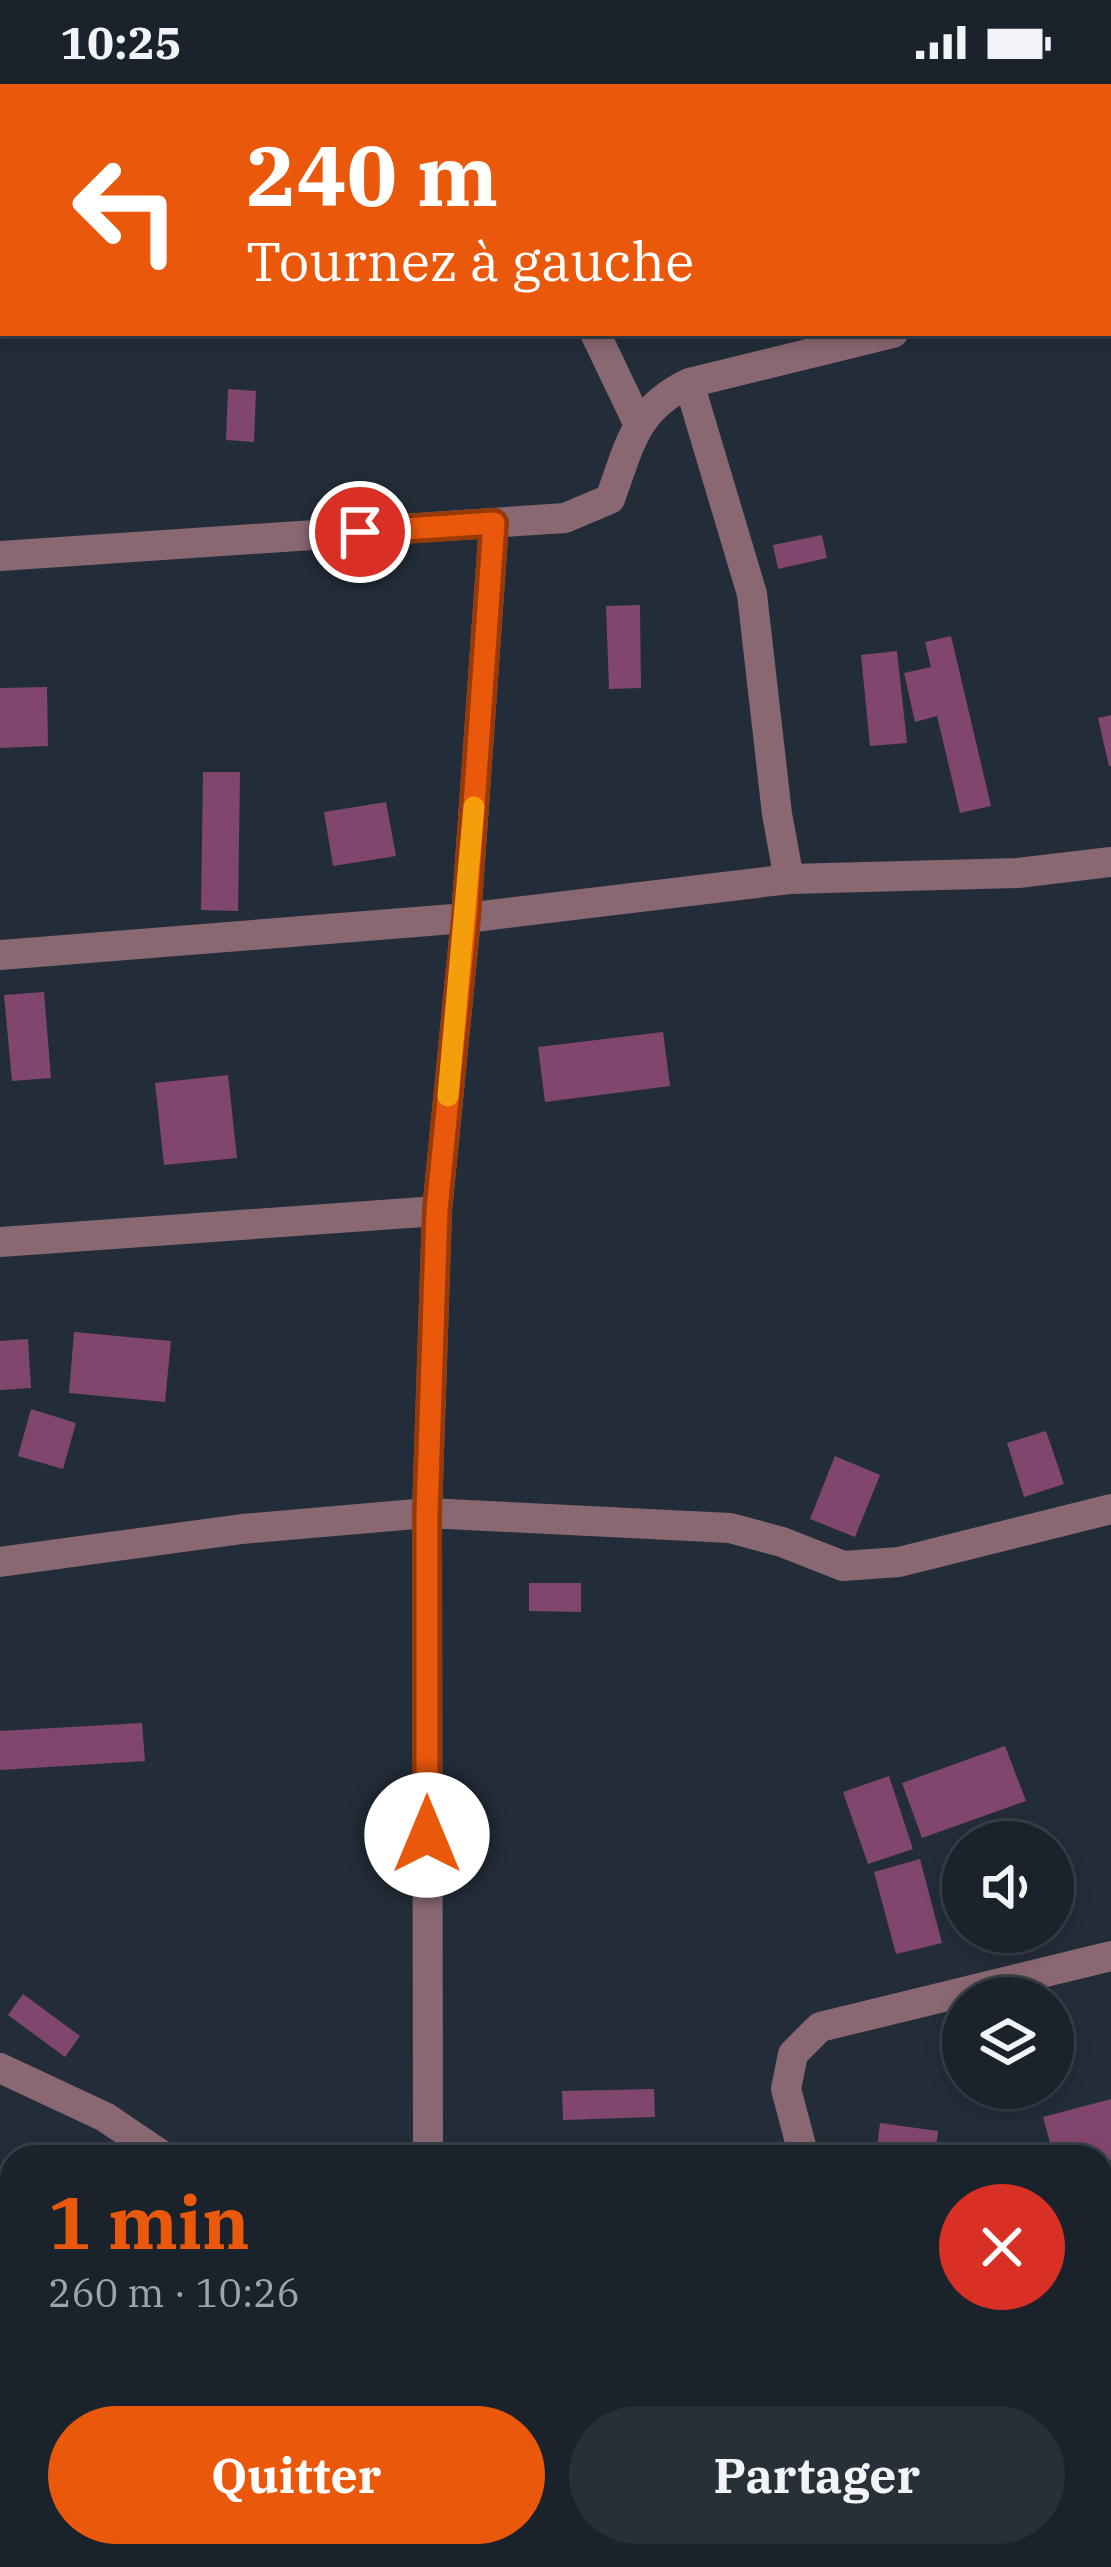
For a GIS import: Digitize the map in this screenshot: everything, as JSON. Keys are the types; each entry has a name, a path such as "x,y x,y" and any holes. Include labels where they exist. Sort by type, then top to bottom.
{"street":[{"path":"596,336 638,422"},
{"path":"0,556 565,518 610,499 638,422 665,394 689,383 881,336"},
{"path":"689,383 752,594 789,879"},
{"path":"428,2145 427,1513 437,1210 466,918 494,523"},
{"path":"0,955 466,918 789,879 1018,873 1111,862"},
{"path":"0,1242 437,1210"},
{"path":"0,1562 242,1528 427,1513 730,1528 843,1566 899,1562 1111,1509"},
{"path":"801,2145 786,2089 793,2054 820,2027 1111,1956"},
{"path":"0,2068 105,2116 147,2145"}],"building":[{"path":"228,389 256,391 254,442 226,440"},
{"path":"822,535 827,558 778,569 773,545"},
{"path":"640,605 641,688 609,689 606,606"},
{"path":"951,636 991,806 960,813 937,716 915,722 904,673 931,667 925,642"},
{"path":"897,651 907,743 870,746 861,655"},
{"path":"47,687 48,746 0,748 0,688"},
{"path":"1111,715 1111,766 1109,766 1098,718"},
{"path":"203,772 240,772 238,911 201,910"},
{"path":"386,802 396,856 333,866 324,812"},
{"path":"44,992 51,1078 12,1081 4,995"},
{"path":"663,1032 670,1086 545,1102 538,1047"},
{"path":"228,1075 237,1158 164,1165 155,1083"},
{"path":"74,1332 171,1341 165,1402 69,1393"},
{"path":"28,1339 31,1388 0,1390 0,1341"},
{"path":"31,1409 76,1423 63,1469 18,1456"},
{"path":"1046,1431 1064,1484 1024,1497 1007,1443"},
{"path":"835,1456 880,1475 855,1537 810,1519"},
{"path":"529,1583 581,1583 581,1612 529,1611"},
{"path":"142,1723 145,1761 0,1770 0,1731"},
{"path":"1005,1746 1026,1801 970,1821 942,1821 942,1831 922,1838 902,1783"},
{"path":"889,1776 913,1849 868,1864 843,1792"},
{"path":"920,1859 942,1943 896,1954 874,1872"},
{"path":"23,1994 80,2036 65,2057 8,2015"},
{"path":"654,2089 655,2117 563,2120 562,2091"},
{"path":"1111,2099 1111,2145 1051,2145 1043,2117"},
{"path":"880,2123 938,2131 936,2145 877,2145"}],"slow traffic":[{"path":"448,1096 474,807"}],"route":[{"path":"360,532 494,523 466,918 437,1210 427,1513 427,1835"}]}
